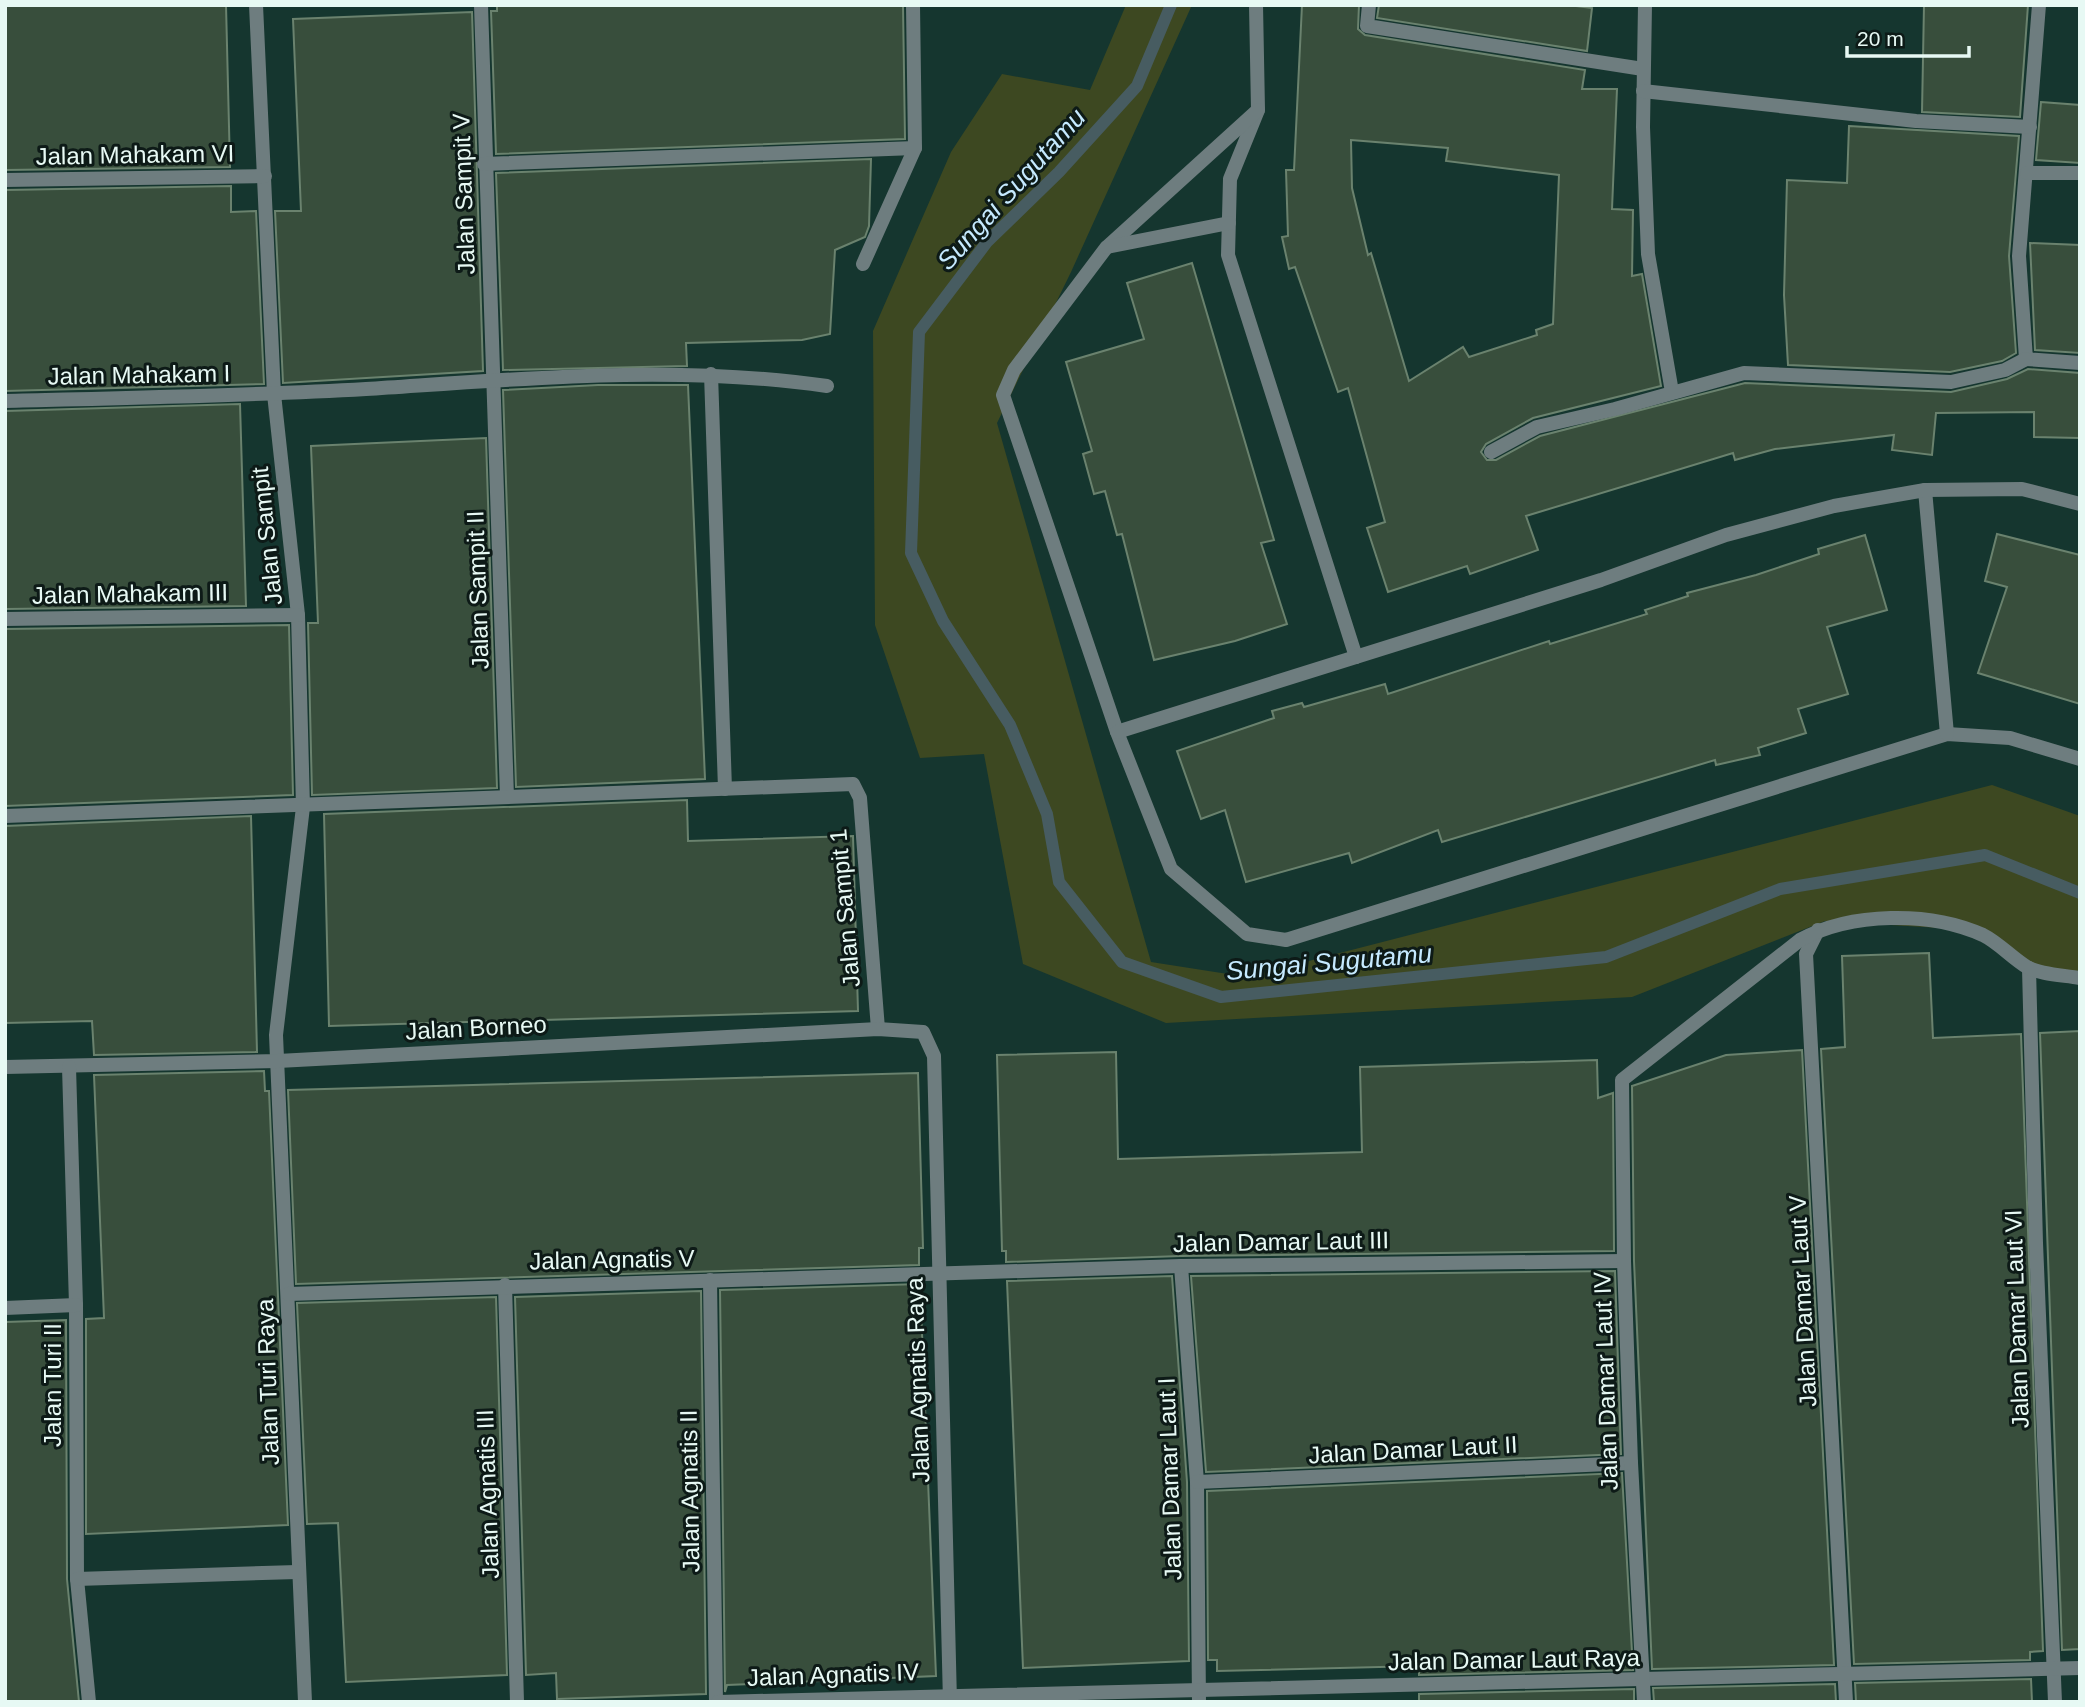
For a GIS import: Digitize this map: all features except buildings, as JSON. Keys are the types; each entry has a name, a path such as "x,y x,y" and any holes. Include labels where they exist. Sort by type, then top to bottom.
{"street":[{"name":"Jalan Sampit","path":"256,5 274,394 298,615 303,807 276,1035 278,1061"},
{"name":"Jalan Sampit V","path":"481,5 484,164 494,381"},
{"path":"863,264 915,148 913,5"},
{"path":"1255,5 1258,110 1230,179 1228,254 1356,657"},
{"path":"1369,5 1367,26 1643,69"},
{"path":"1646,5 1643,91 1648,254 1671,392"},
{"path":"2026,359 2019,256 2039,5"},
{"path":"1643,91 1916,121 2031,127"},
{"path":"1258,110 1106,248 1014,370 1003,395 1117,732 1171,869 1247,934 1286,940 1947,734 2010,738 2080,759"},
{"path":"484,164 915,148"},
{"path":"2027,173 2080,173"},
{"name":"Jalan Mahakam VI","path":"5,180 265,176"},
{"path":"1106,248 1229,223"},
{"path":"1491,452 1537,427 1744,373 1951,382 2005,370 2026,359 2080,363"},
{"path":"5,816 303,807 725,789 712,374"},
{"name":"Jalan Mahakam I","path":"5,401 274,394 494,381 712,374 827,386"},
{"name":"Jalan Sampit II","path":"494,381 507,797"},
{"path":"1117,732 1601,580 1726,535 1834,506 1925,490 2022,489 2080,504"},
{"path":"1925,490 1947,734"},
{"name":"Jalan Mahakam III","path":"5,619 298,615"},
{"name":"Jalan Sampit 1","path":"725,789 853,784 860,798 878,1030"},
{"path":"1819,929 1869,919 1923,920 1984,936 2029,968 2080,978"},
{"name":"Jalan Damar Laut IV","path":"1644,1702 1631,1463 1624,1261 1622,1080 1717,1003 1800,940 1819,929"},
{"name":"Jalan Damar Laut V","path":"1819,929 1806,954 1846,1702"},
{"name":"Jalan Damar Laut VI","path":"2029,968 2036,1243 2055,1702"},
{"name":"Jalan Borneo","path":"5,1066 69,1067 278,1061 878,1030 923,1032 934,1056"},
{"name":"Jalan Agnatis Raya","path":"934,1056 950,1698"},
{"name":"Jalan Turi Raya","path":"278,1061 297,1572 305,1702"},
{"name":"Jalan Turi II","path":"69,1067 76,1305 77,1580 89,1702"},
{"name":"Jalan Damar Laut III","path":"938,1276 1181,1266 1624,1261"},
{"name":"Jalan Damar Laut I","path":"1181,1266 1196,1482 1198,1696"},
{"name":"Jalan Agnatis V","path":"288,1294 505,1285 938,1276"},
{"name":"Jalan Agnatis II","path":"710,1280 717,1702"},
{"name":"Jalan Agnatis III","path":"505,1285 517,1702"},
{"path":"5,1308 76,1305"},
{"name":"Jalan Damar Laut II","path":"1196,1482 1631,1463"},
{"path":"77,1580 297,1572"},
{"name":"Jalan Damar Laut Raya","path":"950,1698 1198,1696 1846,1673 2080,1668"},
{"name":"Jalan Agnatis IV","path":"717,1702 950,1698"}],"green space":[{"path":"1126,5 1192,5 1071,272 997,423 1151,962 1247,977 1992,785 2080,816 2080,983 2029,968 1973,930 1825,921 1632,997 1166,1023 1023,964 984,754 920,758 875,625 873,331 951,152 1002,74 1090,90"}],"waterway":[{"name":"Sungai Sugutamu","path":"1171,5 1137,86 1059,172 987,242 919,332 911,553 943,621 1010,725 1047,814 1059,882 1122,962 1221,997 1606,957 1780,889 1985,855 2080,893"}]}
